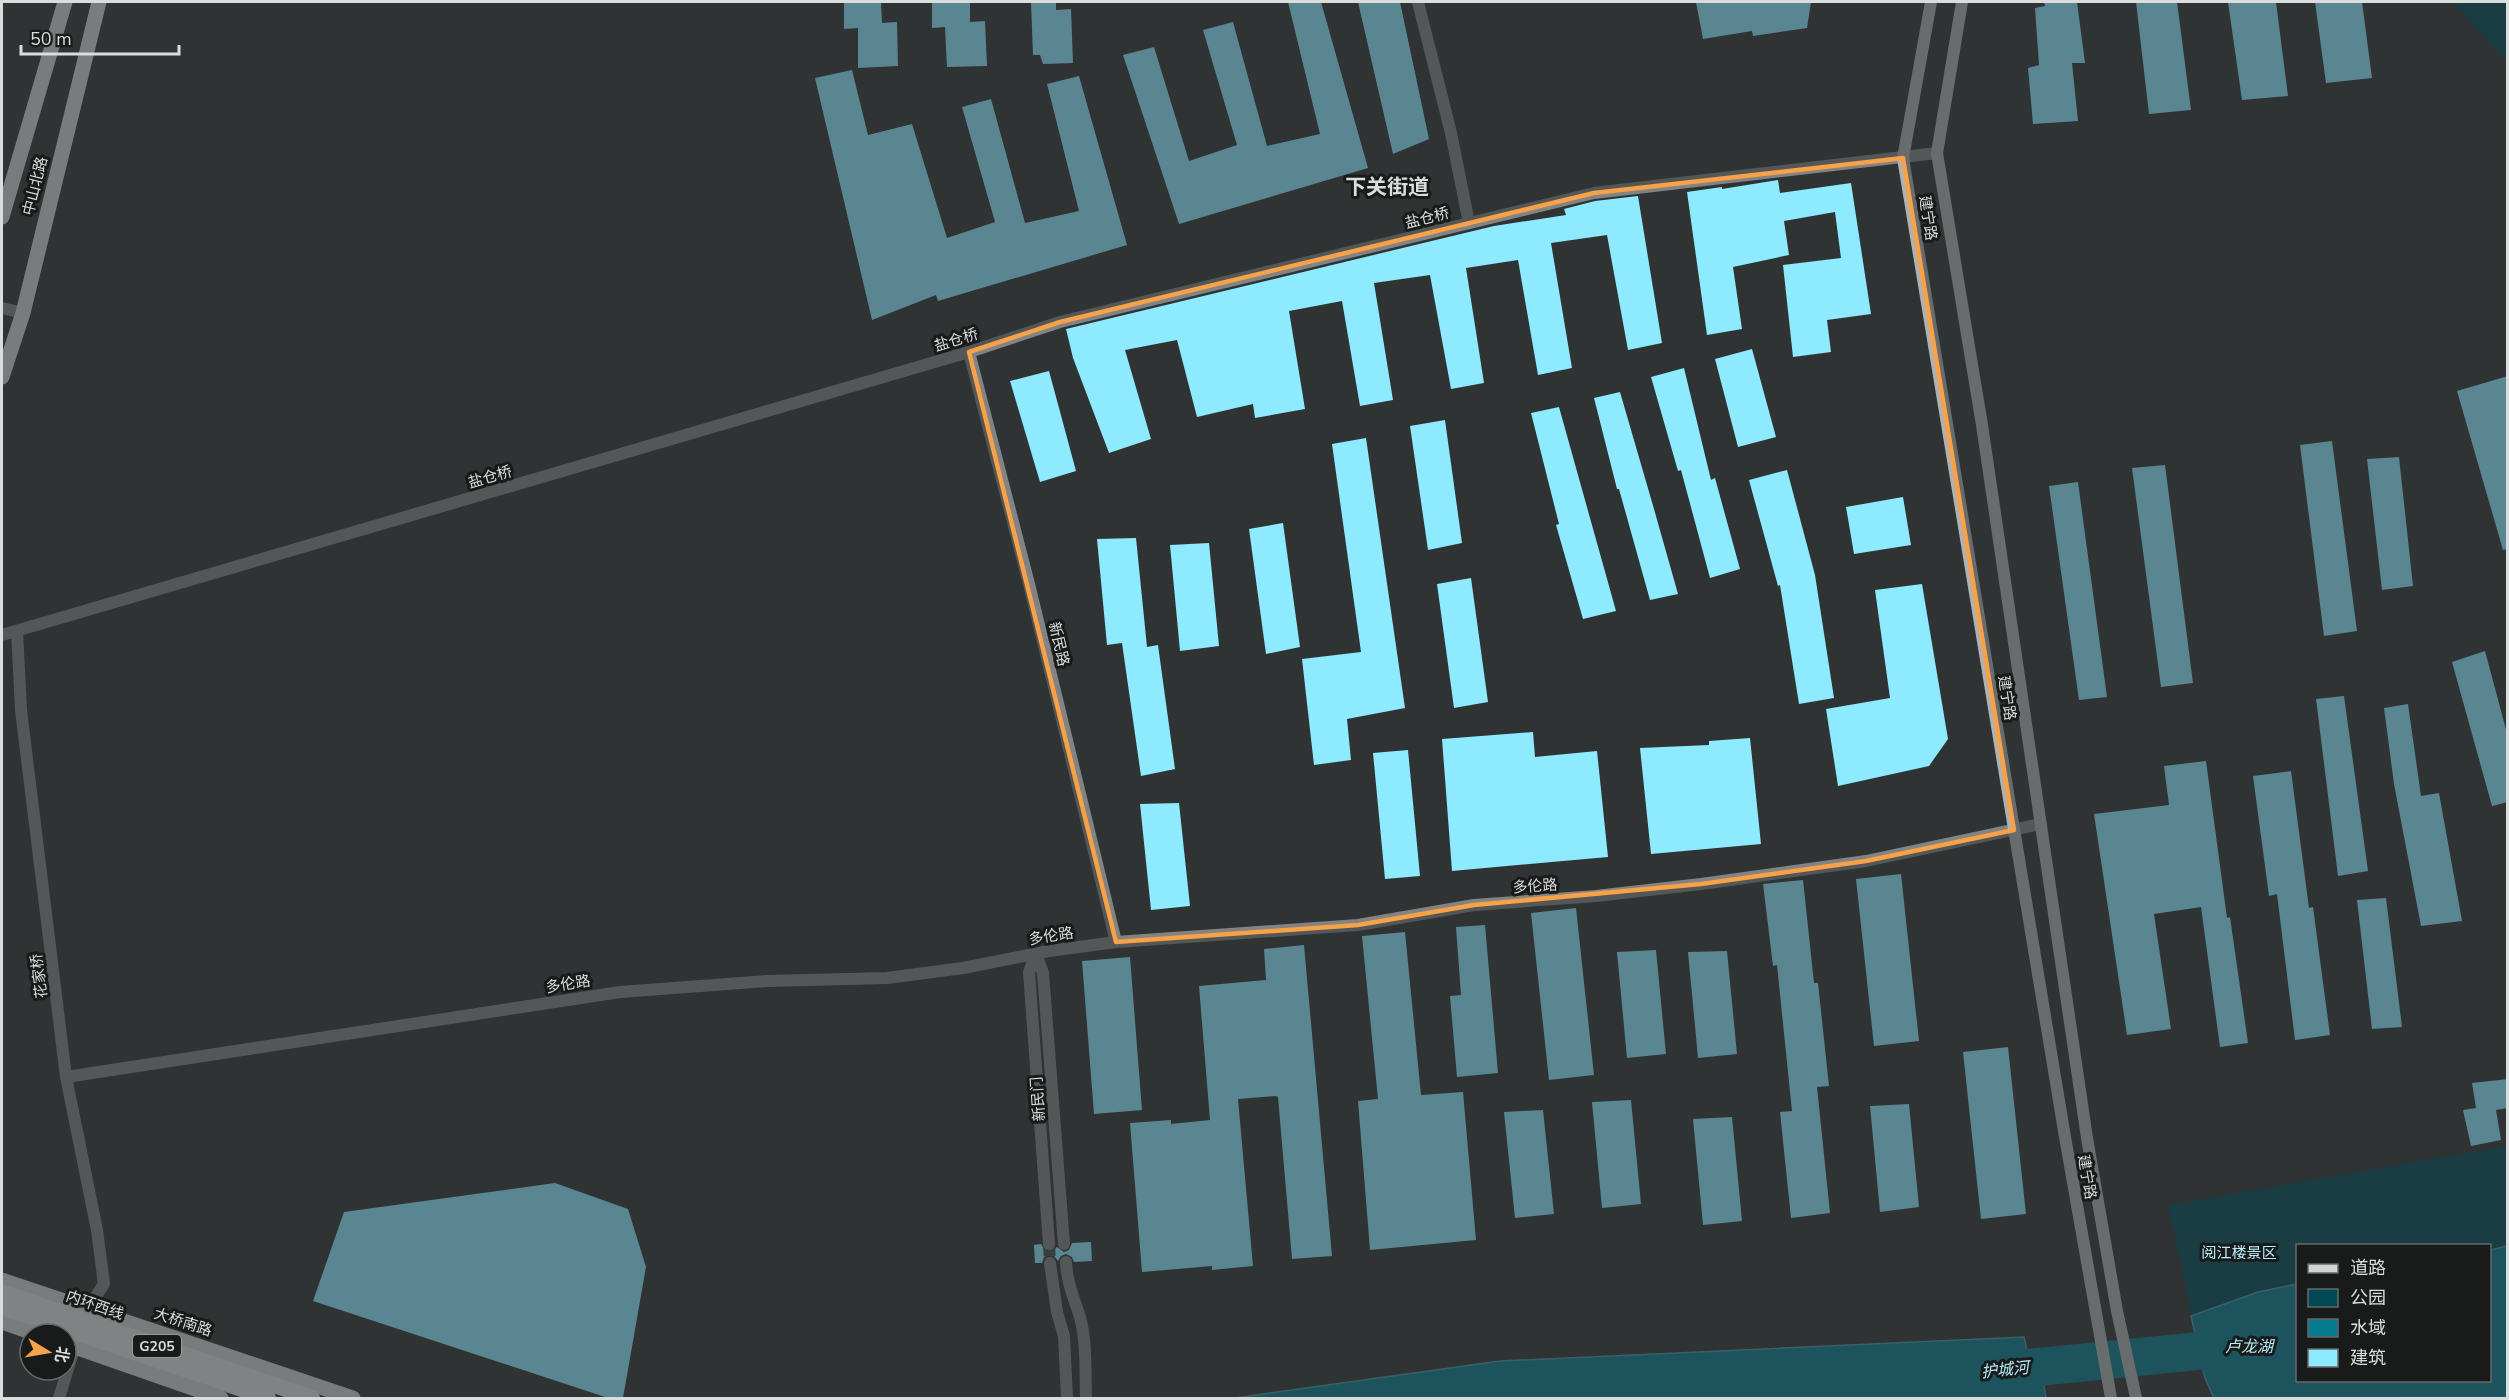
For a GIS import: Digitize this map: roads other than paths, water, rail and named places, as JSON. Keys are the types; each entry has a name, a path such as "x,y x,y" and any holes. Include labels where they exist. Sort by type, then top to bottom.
{"highway":[{"name":"内环西线","path":"2,1292 312,1398"},
{"name":"G205","path":"2,1307 268,1398"}],"main road":[{"name":"中山北路","path":"2,217 65,2"},
{"name":"中山北路","path":"2,377 22,313 99,2"},
{"name":"建宁路","path":"1931,2 1903,158 2111,1398"},
{"name":"建宁路","path":"1962,2 1937,153 1982,426 2087,1138 2117,1311 2136,1398"},
{"name":"大桥南路","path":"2,1280 353,1398"},
{"path":"2,1322 18,1328"},
{"path":"78,1349 221,1398"}],"street":[{"path":"1418,2 1451,133 1469,223"},
{"name":"盐仓桥","path":"2,635 969,352 1060,322 1594,193 1937,153"},
{"path":"2,308 22,313"},
{"name":"新民路","path":"969,352 1026,572 1116,942"},
{"name":"花家桥","path":"17,631 21,710 66,1077 97,1230 104,1284 85,1309"},
{"name":"多伦路","path":"66,1077 620,992 767,981 887,978 963,968 1116,942 1359,925 1474,905 1596,896 1701,884 1866,861 2041,824"},
{"path":"1035,954 1029,972 1049,1244"},
{"name":"新民门","path":"1035,954 1043,973 1064,1244"},
{"path":"1066,1262 1070,1292 1080,1318 1083,1337 1086,1398"},
{"path":"1050,1263 1057,1312 1064,1336 1067,1398"},
{"path":"78,1326 85,1309"},
{"path":"59,1398 62,1382"}],"water":[{"name":"卢龙湖","path":"2507,1246 2507,1397 2214,1398 2205,1378 2191,1316 2258,1292 2296,1284 2296,1382 2491,1382 2491,1250"},
{"path":"2024,1337 2029,1360 2039,1359 2046,1398 1235,1398 1500,1361"}],"waterway":[{"name":"护城河","path":"1988,1372 2296,1341"}],"tunnel":[{"path":"1049,1244 1050,1263"}],"district":[{"name":"下关街道","path":"1387,187"}],"park label":[{"name":"阅江楼景区","path":"2239,1253"}]}
